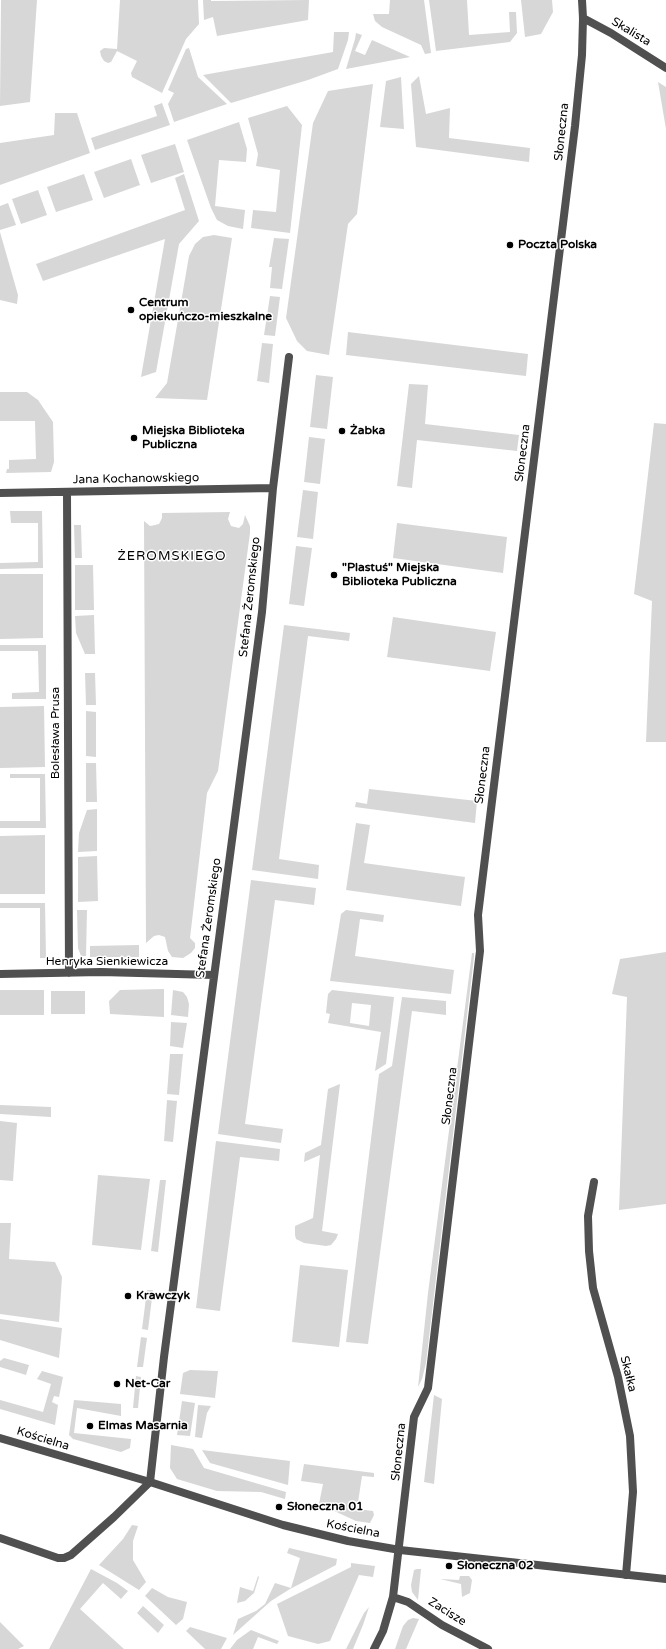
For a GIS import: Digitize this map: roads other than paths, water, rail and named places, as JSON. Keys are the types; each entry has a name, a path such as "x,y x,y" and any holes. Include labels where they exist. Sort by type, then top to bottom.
{"street":[{"name":"Słoneczna","path":"374,1649 383,1631 393,1597 400,1550 414,1417 428,1388 480,950 478,915 575,126 582,55 582,0"},
{"name":"Skalista","path":"583,18 611,33 666,68"},
{"name":"Stefana Żeromskiego","path":"150,1482 163,1365 262,612 273,488 289,357"},
{"name":"Jana Kochanowskiego","path":"0,493 67,493 273,488"},
{"name":"Bolesława Prusa","path":"67,493 69,973"},
{"name":"Henryka Sienkiewicza","path":"0,974 69,973 214,975"},
{"name":"Skałka","path":"594,1182 588,1216 589,1251 593,1288 618,1377 630,1436 633,1492 626,1575"},
{"name":"Kościelna","path":"0,1438 150,1482 289,1526 348,1541 400,1550 666,1579"},
{"path":"0,1538 58,1558 64,1558 71,1555 114,1518 150,1482"},
{"name":"Zacisze","path":"393,1597 408,1602 442,1625 488,1649"}],"place":[{"name":"Poczta Polska","path":"510,245"},
{"name":"Centrum opiekuńczo-mieszkalne","path":"131,310"},
{"name":"Żabka","path":"342,431"},
{"name":"Miejska Biblioteka Publiczna","path":"134,438"},
{"name":"\"Plastuś\" Miejska Biblioteka Publiczna","path":"334,575"},
{"name":"Krawczyk","path":"128,1296"},
{"name":"Net-Car","path":"117,1384"},
{"name":"Elmas Masarnia","path":"90,1426"},
{"name":"Słoneczna 01","path":"279,1507"},
{"name":"Słoneczna 02","path":"449,1566"}],"district":[{"name":"ŻEROMSKIEGO","path":"172,557"}]}
